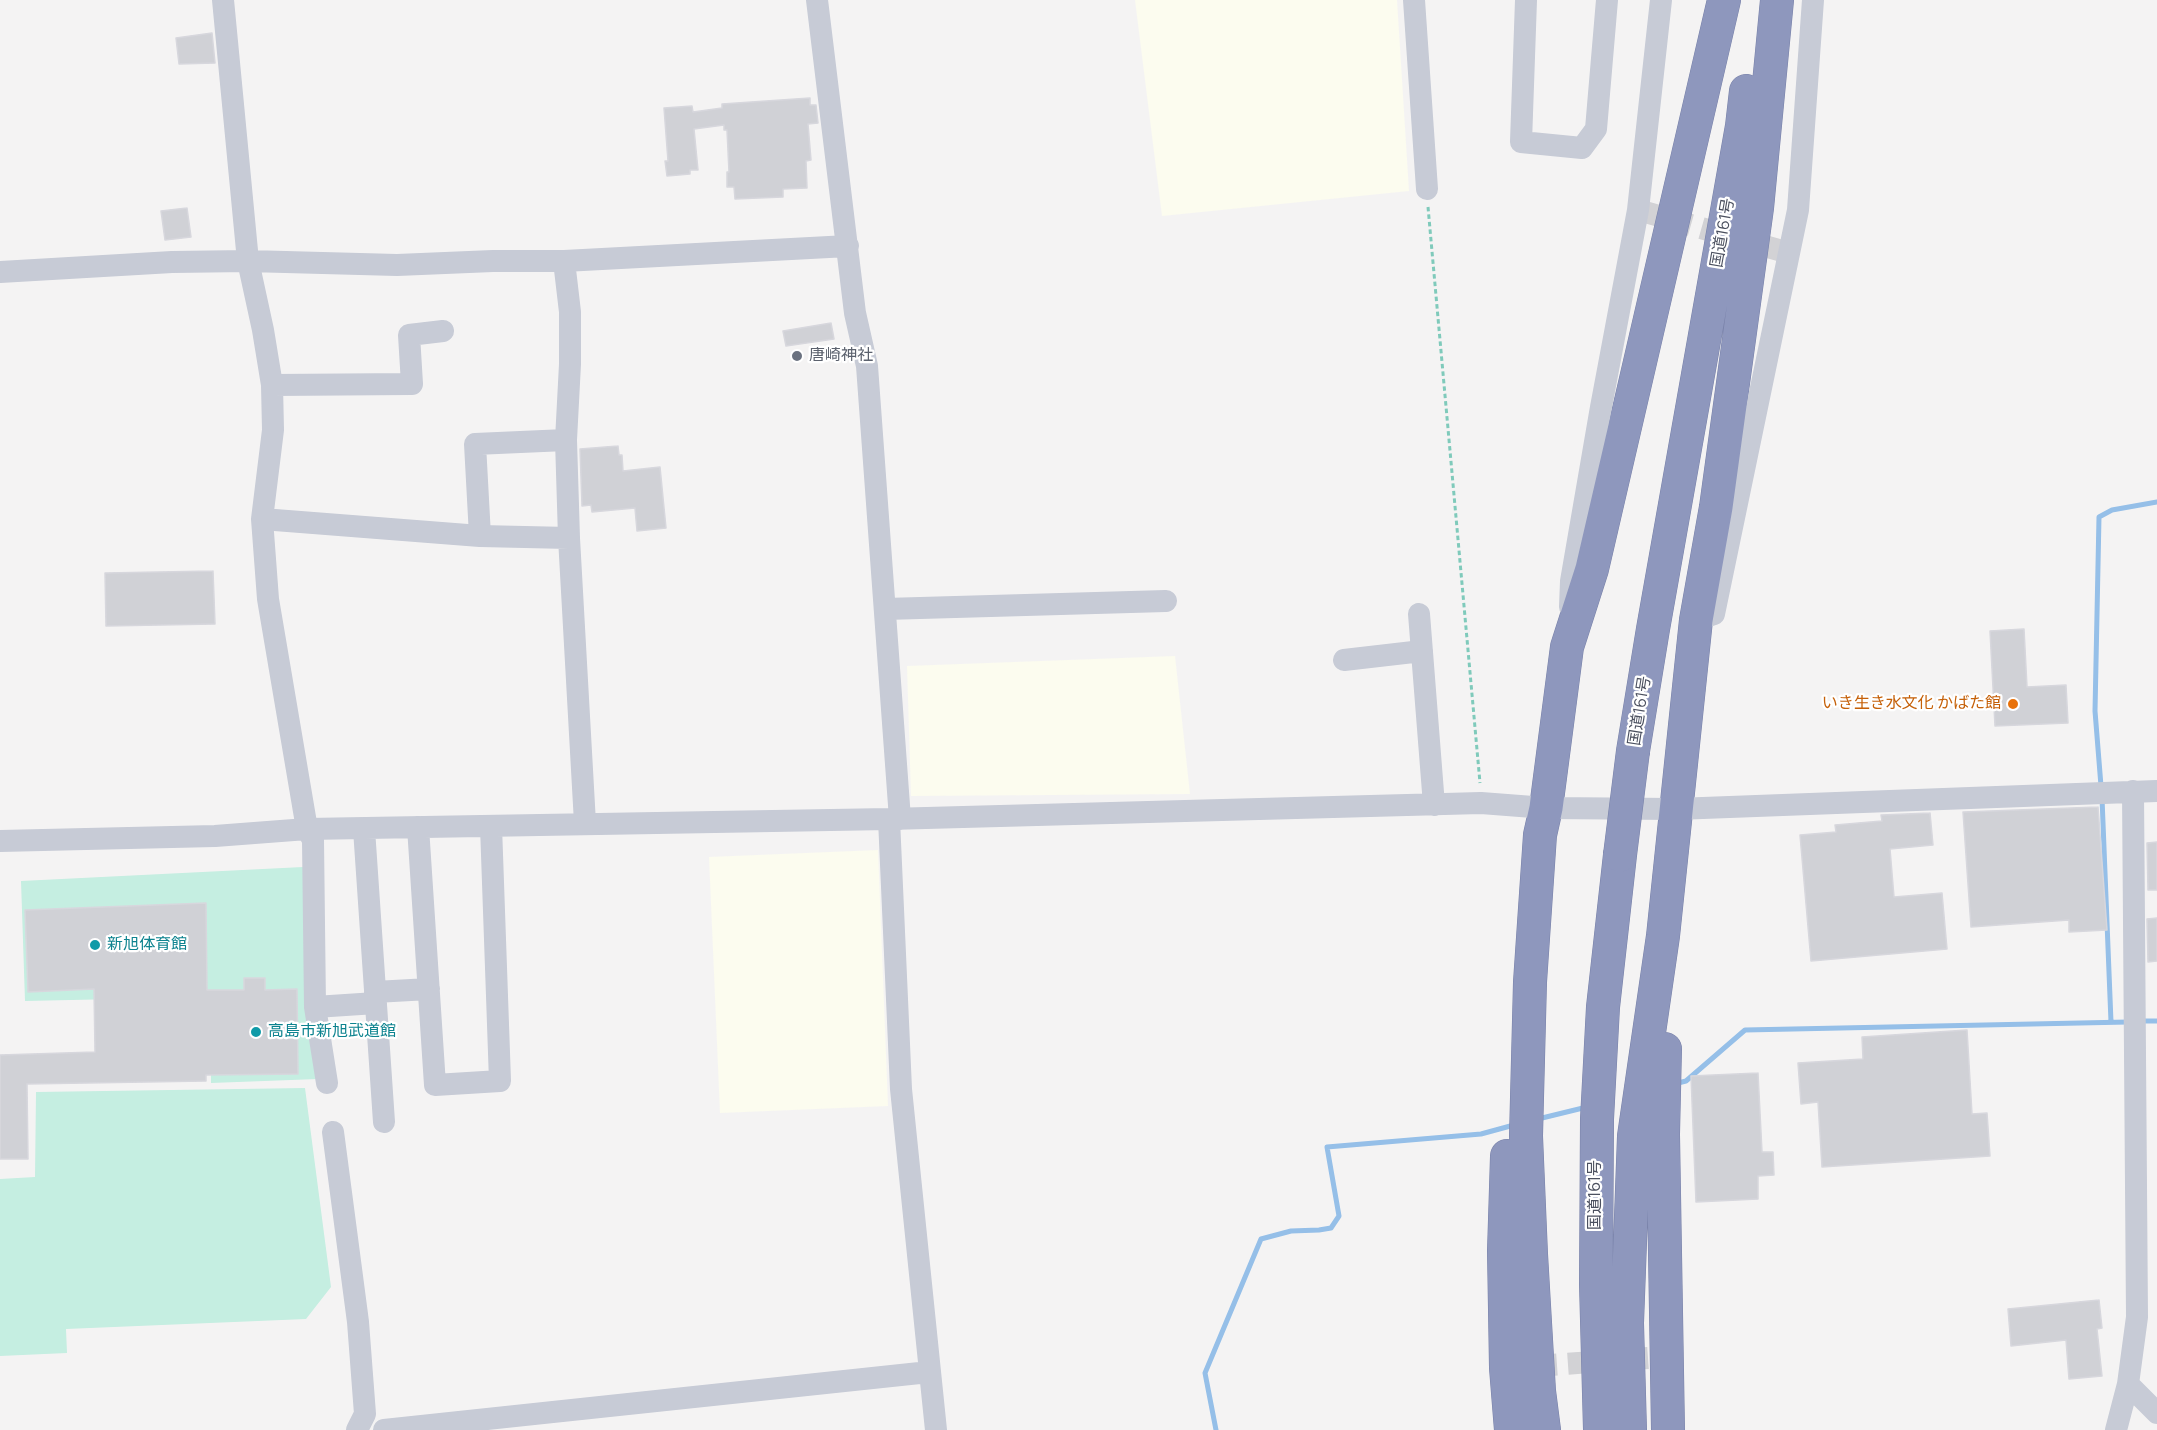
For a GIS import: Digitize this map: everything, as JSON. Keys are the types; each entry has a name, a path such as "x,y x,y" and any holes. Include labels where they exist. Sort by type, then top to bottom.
{"highway":[{"path":"1544,1430 1517,1127 1512,997 1530,981 1540,835 1546,808 1568,647 1593,569 1724,0"},
{"name":"国道161号","path":"1600,1430 1596,1284 1598,1105 1603,1007 1634,751 1653,629 1742,126 1757,0"},
{"path":"1668,1430 1657,1358 1652,1090 1663,936 1696,620 1716,507 1757,208 1777,0"},
{"path":"1630,1430 1627,1323 1634,1136 1652,1090"},
{"path":"1511,1430 1521,1367 1504,1251 1517,1127"}],"street":[{"path":"223,0 248,261 272,384 273,430 262,519 268,599 307,829 313,840 315,1007 327,1083"},
{"path":"817,0 855,313 867,366 885,609 894,819 901,1089 936,1430"},
{"path":"1414,0 1427,189"},
{"path":"1526,0 1521,142 1582,148 1596,129 1607,0"},
{"path":"1568,647 1571,581 1638,210 1661,0"},
{"path":"1696,620 1714,614 1798,210 1813,0"},
{"path":"0,272 172,262 248,261 397,265 564,261 848,246"},
{"path":"564,261 570,312 566,440 569,538 585,823"},
{"path":"272,384 412,384 409,335 443,331"},
{"path":"480,536 475,444 566,440"},
{"path":"262,519 480,536 569,538"},
{"path":"885,609 1166,602"},
{"path":"1419,614 1434,805"},
{"path":"1344,660 1422,651"},
{"path":"2116,1430 2128,1384 2137,1317 2135,1010 2123,791"},
{"path":"0,841 215,836 307,829 418,826 894,819 1481,803 1546,808 1676,809 2157,791"},
{"path":"418,826 435,1085 500,1081 491,826"},
{"path":"364,828 384,1122"},
{"path":"315,1007 429,989"},
{"path":"333,1132 358,1322 365,1414 357,1430"},
{"path":"384,1430 929,1372"},
{"path":"2128,1384 2157,1413"}],"path":[{"path":"1427,189 1481,803"}],"shaded area":[{"path":"1135,0 1397,0 1409,191 1162,216"},
{"path":"1175,656 1190,794 911,796 907,666"},
{"path":"878,850 888,1106 720,1113 709,857"}],"green space":[{"path":"303,867 318,1079 211,1083 210,997 25,1001 21,881"},
{"path":"305,1088 331,1287 306,1319 66,1329 67,1353 0,1356 0,1179 35,1177 36,1092"}],"building":[{"path":"212,33 215,63 179,64 176,38"},
{"path":"810,98 810,105 816,105 818,123 808,124 811,160 806,161 807,188 783,189 783,197 735,199 734,187 727,187 727,172 729,172 727,130 724,130 724,125 694,129 698,170 690,170 690,174 667,176 664,108 692,106 693,112 722,108 722,104"},
{"path":"187,208 191,237 165,240 161,211"},
{"path":"831,323 834,339 786,346 783,331"},
{"path":"618,446 619,455 622,455 623,471 660,467 666,528 637,531 635,508 592,512 591,505 582,506 580,449"},
{"path":"213,571 215,624 106,626 105,573"},
{"path":"2024,629 2027,687 2066,685 2068,723 1995,726 1990,631"},
{"path":"2098,807 2107,930 2069,932 2069,920 1971,927 1963,812"},
{"path":"1930,813 1933,845 1890,849 1894,897 1942,893 1947,949 1811,961 1800,835 1836,832 1835,825 1882,821 1881,815"},
{"path":"2157,842 2157,890 2148,890 2147,843"},
{"path":"206,903 207,990 244,990 244,978 265,978 265,990 297,989 298,1074 206,1075 206,1081 27,1084 28,1159 0,1159 0,1055 95,1052 94,989 28,992 25,910"},
{"path":"2157,918 2157,961 2148,962 2147,919"},
{"path":"1967,1030 1972,1114 1987,1113 1990,1156 1822,1167 1818,1102 1801,1104 1798,1063 1863,1059 1862,1037"},
{"path":"1758,1073 1762,1152 1773,1152 1774,1175 1758,1176 1758,1199 1696,1202 1691,1076"},
{"path":"2099,1300 2102,1328 2097,1329 2102,1376 2069,1379 2066,1340 2011,1346 2008,1309"}],"waterway":[{"path":"2101,786 2095,711 2099,517 2112,510 2157,502"},
{"path":"2102,798 2111,1022"},
{"path":"2141,1021 2157,1021"},
{"path":"1674,1084 1686,1081 1745,1030 2128,1022"},
{"path":"1538,1119 1587,1107"},
{"path":"1216,1430 1205,1373 1261,1239 1291,1231 1331,1228 1339,1216 1327,1147 1481,1134 1514,1125"}],"tunnel":[{"path":"1638,210 1789,253"},
{"path":"1535,1366 1648,1358"}],"place":[{"name":"唐崎神社","path":"797,356"},
{"name":"いき生き水文化 かばた館","path":"2013,704"},
{"name":"新旭体育館","path":"95,945"},
{"name":"高島市新旭武道館","path":"256,1032"}]}
